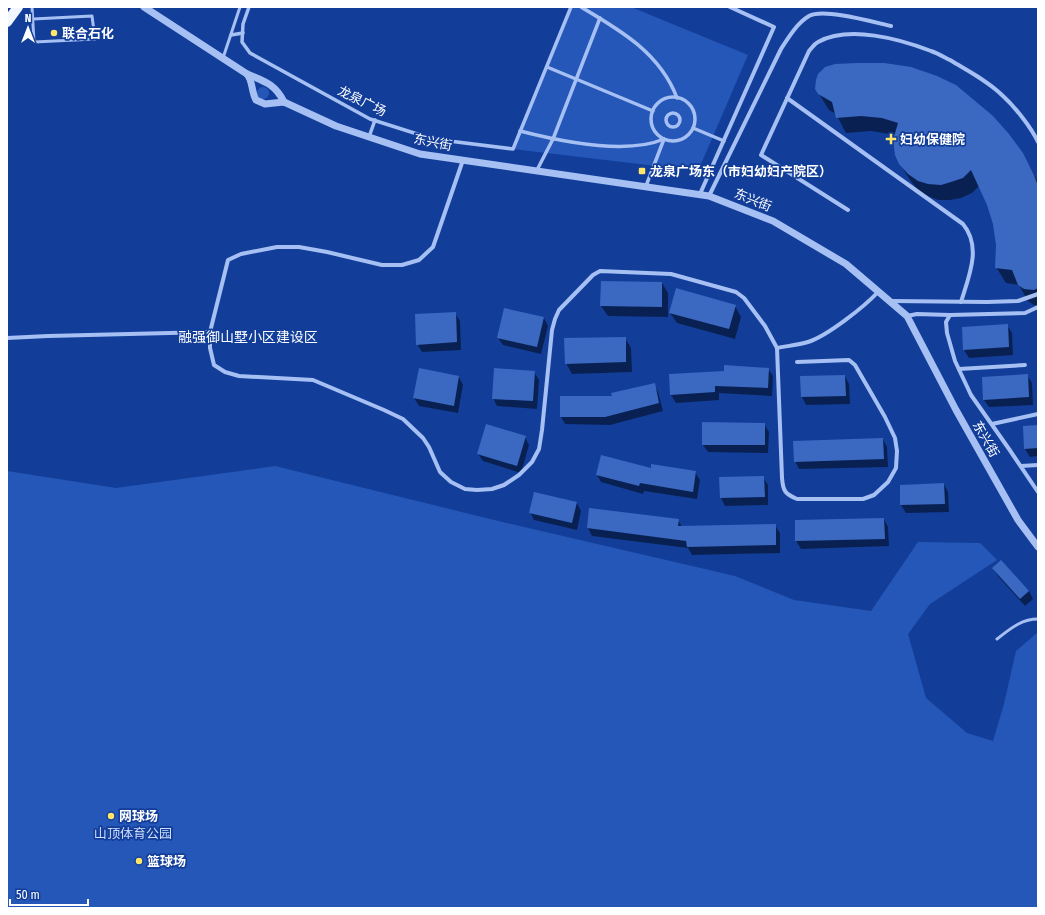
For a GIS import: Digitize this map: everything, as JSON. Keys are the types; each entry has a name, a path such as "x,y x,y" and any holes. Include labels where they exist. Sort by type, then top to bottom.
{"main road":[{"path":"7,22 18,7"}],"street":[{"path":"144,7 247,74 265,81 274,87 284,102 265,104 256,100 252,92 250,77 247,74"},
{"name":"龙泉广场","path":"249,7 243,24 242,42 250,53 375,120 433,139 513,149 571,7"},
{"path":"581,7 624,33 646,52 672,84 677,98"},
{"path":"700,194 774,27 730,7"},
{"path":"709,196 781,49 796,28 809,16 824,14 835,14 891,26"},
{"path":"536,170 553,139 600,18"},
{"path":"231,35 243,33"},
{"path":"848,210 761,155 809,51 817,43 835,37 856,34 903,41 932,51 974,74 1004,96 1032,131 1038,142"},
{"path":"547,67 653,111"},
{"path":"667,98 677,98 685,100 693,109 695,121 693,128 686,137 674,141 664,139 657,134 651,122 653,111 661,101 667,98"},
{"path":"787,98 963,224 972,240 973,253 972,265 961,302"},
{"name":"东兴街","path":"284,102 336,126 420,154 700,194 709,196 774,221 846,264 907,316 956,410 1018,520 1038,547"},
{"path":"369,137 375,120"},
{"path":"693,128 724,141"},
{"path":"520,131 553,139 587,144 625,145 654,143 664,139"},
{"path":"646,186 664,139"},
{"path":"464,160 433,247 419,260 402,265 382,265 327,252 298,248 276,248 241,254 228,260 210,332 210,348 214,365 225,372 239,376 313,380 384,410 403,419 423,438 429,446 440,472 451,482 465,488 477,490 492,489 504,485 519,475 532,462 538,449 542,430 552,330 558,310 593,275 600,271 671,274 736,292 744,298 765,326 777,348 782,478 783,487 788,495 796,499 863,499 874,495 888,482 896,468 897,451 895,438 885,417 854,365 849,360 797,362"},
{"path":"777,348 809,342 854,313 878,292"},
{"path":"888,301 1018,301 1038,294"},
{"path":"907,316 917,314 950,315 1025,313 1038,307"},
{"path":"950,315 946,322 947,333 959,369 971,396 1038,492"},
{"path":"7,338 210,332"},
{"path":"959,369 1025,365"},
{"path":"992,424 1038,414"},
{"path":"1021,466 1038,465"}],"lane":[{"path":"32,7 34,42 95,39 92,16 33,19"},
{"path":"223,58 240,7"},
{"path":"997,639 1022,622 1029,619 1038,619"}],"green space":[{"path":"571,7 631,7 748,55 698,171 513,149"},
{"path":"261,87 265,87 269,93 265,99 261,99 257,95 257,91"},
{"name":"山顶体育公园","path":"275,466 490,519 735,576 794,600 871,611 918,542 980,543 997,560 930,604 908,634 926,698 967,733 993,741 1004,704 1016,651 1038,632 1038,908 7,908 7,471 116,488"}],"building":[{"path":"884,63 911,67 937,76 956,85 993,116 1009,134 1023,153 1038,186 1038,288 1034,290 1024,289 1018,285 1012,270 995,268 996,245 993,224 987,205 971,170 963,178 941,185 928,184 918,181 908,174 899,164 895,155 893,140 898,123 882,118 861,116 836,118 832,102 818,94 815,89 818,74 825,67 835,64"},
{"path":"601,281 662,282 662,307 600,306"},
{"path":"676,288 736,305 729,329 669,313"},
{"path":"504,308 544,317 537,347 497,338"},
{"path":"456,312 457,342 416,345 415,314"},
{"path":"1008,324 1009,347 963,350 962,327"},
{"path":"626,337 626,362 565,364 564,338"},
{"path":"724,365 769,368 768,388 715,386 715,392 670,395 669,374 724,371"},
{"path":"419,368 459,376 454,406 413,398"},
{"path":"494,368 535,371 533,401 492,399"},
{"path":"1028,374 1029,397 983,400 982,377"},
{"path":"845,375 846,396 801,397 800,376"},
{"path":"655,383 659,403 605,417 560,417 560,396 612,396 611,393"},
{"path":"702,422 765,423 765,445 702,445"},
{"path":"486,424 526,436 517,466 477,454"},
{"path":"1038,425 1038,448 1024,449 1023,426"},
{"path":"883,438 884,459 794,462 793,441"},
{"path":"601,455 651,468 651,464 696,471 693,492 640,483 639,486 596,475"},
{"path":"764,476 765,497 720,498 719,477"},
{"path":"944,483 945,504 900,505 900,485"},
{"path":"534,492 577,502 572,523 529,513"},
{"path":"589,508 679,519 678,526 776,524 776,545 687,547 686,541 587,528"},
{"path":"884,518 885,539 795,541 795,520"},
{"path":"1001,560 1029,591 1020,599 992,568"}],"place":[{"name":"联合石化","path":"54,33"},
{"name":"妇幼保健院","path":"891,139"},
{"name":"龙泉广场东（市妇幼妇产院区）","path":"642,171"},
{"name":"网球场","path":"111,816"},
{"name":"篮球场","path":"139,861"}],"district":[{"name":"融强御山墅小区建设区","path":"248,337"}]}
